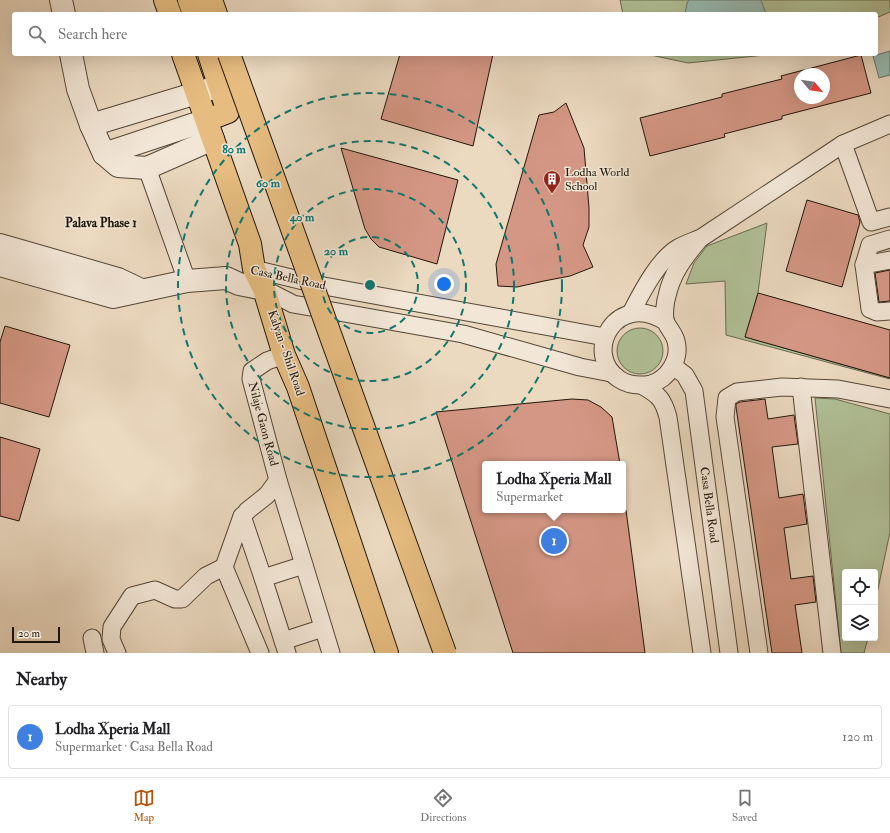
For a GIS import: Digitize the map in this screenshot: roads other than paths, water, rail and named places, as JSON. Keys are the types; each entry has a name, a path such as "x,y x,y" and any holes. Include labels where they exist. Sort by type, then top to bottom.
{"main road":[{"path":"165,0 169,12"},
{"path":"189,0 193,12"},
{"path":"211,0 215,12"},
{"name":"Kalyan - Shil Road","path":"184,56 250,244 254,269 264,289 284,355 298,387 387,653"},
{"path":"210,56 228,112 210,129"},
{"path":"230,56 445,653"}],"street":[{"path":"61,0 64,12"},
{"path":"71,56 78,89 91,125 104,154 118,166 147,168 210,129"},
{"path":"91,125 196,92 220,86"},
{"path":"631,313 641,294 665,259 678,248 701,238 843,144 890,124"},
{"path":"104,154 210,129"},
{"path":"843,144 871,222 890,217"},
{"path":"147,168 186,281"},
{"path":"666,322 666,296 673,274 701,238"},
{"path":"890,240 870,245 864,265 870,309 877,312 890,311"},
{"path":"0,245 118,279 140,290"},
{"path":"864,265 890,260"},
{"path":"0,265 113,297 186,281 226,278"},
{"name":"Casa Bella Road","path":"605,337 332,287 254,269 237,268 226,278 239,284 264,289 293,304 463,334 611,373 620,380 631,385 643,386 656,393 664,402 669,423 702,653"},
{"path":"611,373 604,355 605,337 612,326 620,318 631,313 644,312 655,315 666,322 673,331 677,342 677,355 665,376 655,383 643,386"},
{"name":"Nilaje Gaon Road","path":"224,567 232,540 242,516 267,495 278,480 251,379 252,371 267,361 284,355"},
{"name":"Casa Bella Road","path":"672,366 685,376 694,391 729,653"},
{"path":"759,653 725,417 727,398 737,392 782,387 801,387 838,389 890,399"},
{"path":"801,387 832,653"},
{"path":"278,480 332,653"},
{"path":"242,516 285,647 323,628"},
{"path":"263,578 304,565"},
{"path":"117,653 111,639 112,626 132,596 155,590 176,599 182,599 206,576 224,567 260,653"}],"water":[{"path":"689,0 761,0 765,12 685,12"},
{"path":"890,51 890,75 879,78 873,56 878,56 878,55"}],"place":[{"name":"Lodha World School","path":"552,194"},
{"name":"Lodha Xperia Mall","path":"554,541"}],"district":[{"name":"Palava Phase 1","path":"101,223"}]}
